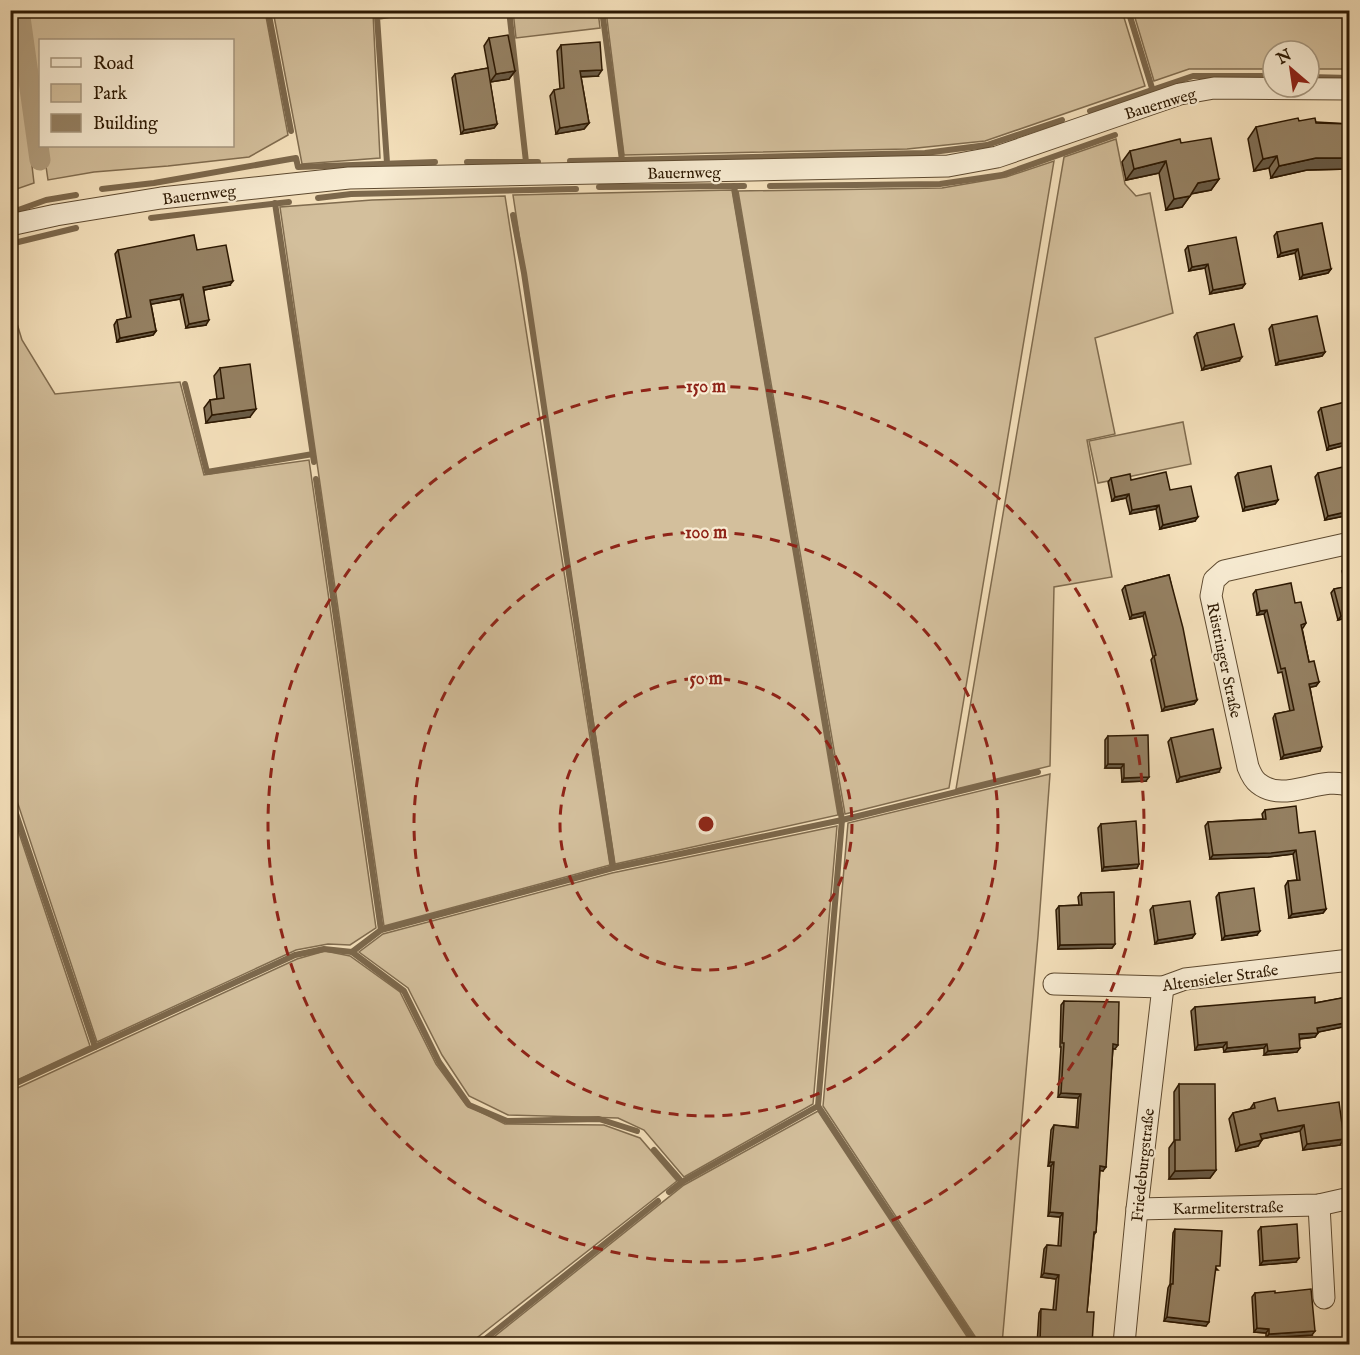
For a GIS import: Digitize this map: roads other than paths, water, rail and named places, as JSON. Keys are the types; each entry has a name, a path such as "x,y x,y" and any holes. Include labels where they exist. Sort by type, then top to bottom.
{"street":[{"name":"Bauernweg","path":"10,225 161,198 350,178 948,166 997,157 1180,94 1215,88 1350,89"},
{"name":"Rüstringer Straße","path":"1350,543 1224,571 1214,580 1211,596 1248,767 1257,783 1279,792 1339,782 1350,786"},
{"name":"Altensieler Straße","path":"1054,984 1163,987 1185,979 1350,960"},
{"name":"Friedeburgstraße","path":"1124,1344 1163,987"},
{"name":"Karmeliterstraße","path":"1137,1209 1319,1205 1350,1198"},
{"path":"1319,1205 1324,1298"}],"waterway":[{"path":"19,10 40,160"},
{"path":"268,10 291,131"},
{"path":"387,163 377,17 422,10"},
{"path":"509,10 526,162"},
{"path":"602,10 622,160"},
{"path":"1128,10 1152,88"},
{"path":"1090,111 1193,76 1261,76"},
{"path":"1321,77 1350,78"},
{"path":"570,161 925,153 987,145 1062,120"},
{"path":"770,186 940,184 1002,175 1115,135"},
{"path":"102,189 154,183 296,158 298,167 435,162"},
{"path":"467,162 538,162"},
{"path":"669,1192 682,1182 818,1106 842,820 734,186"},
{"path":"599,187 744,186"},
{"path":"318,198 351,194 576,189"},
{"path":"10,213 46,200 76,195"},
{"path":"151,218 289,202"},
{"path":"275,203 314,462"},
{"path":"513,215 524,273 613,868"},
{"path":"10,244 76,228"},
{"path":"185,384 207,472 313,454"},
{"path":"316,479 381,930"},
{"path":"352,952 381,930 613,868 842,820 1038,772"},
{"path":"10,796 95,1047"},
{"path":"10,1086 295,955 324,949 352,952 404,991 439,1062 469,1105 507,1121 599,1119 637,1131"},
{"path":"818,1106 976,1344"},
{"path":"654,1150 682,1182"},
{"path":"479,1344 658,1201"}]}
